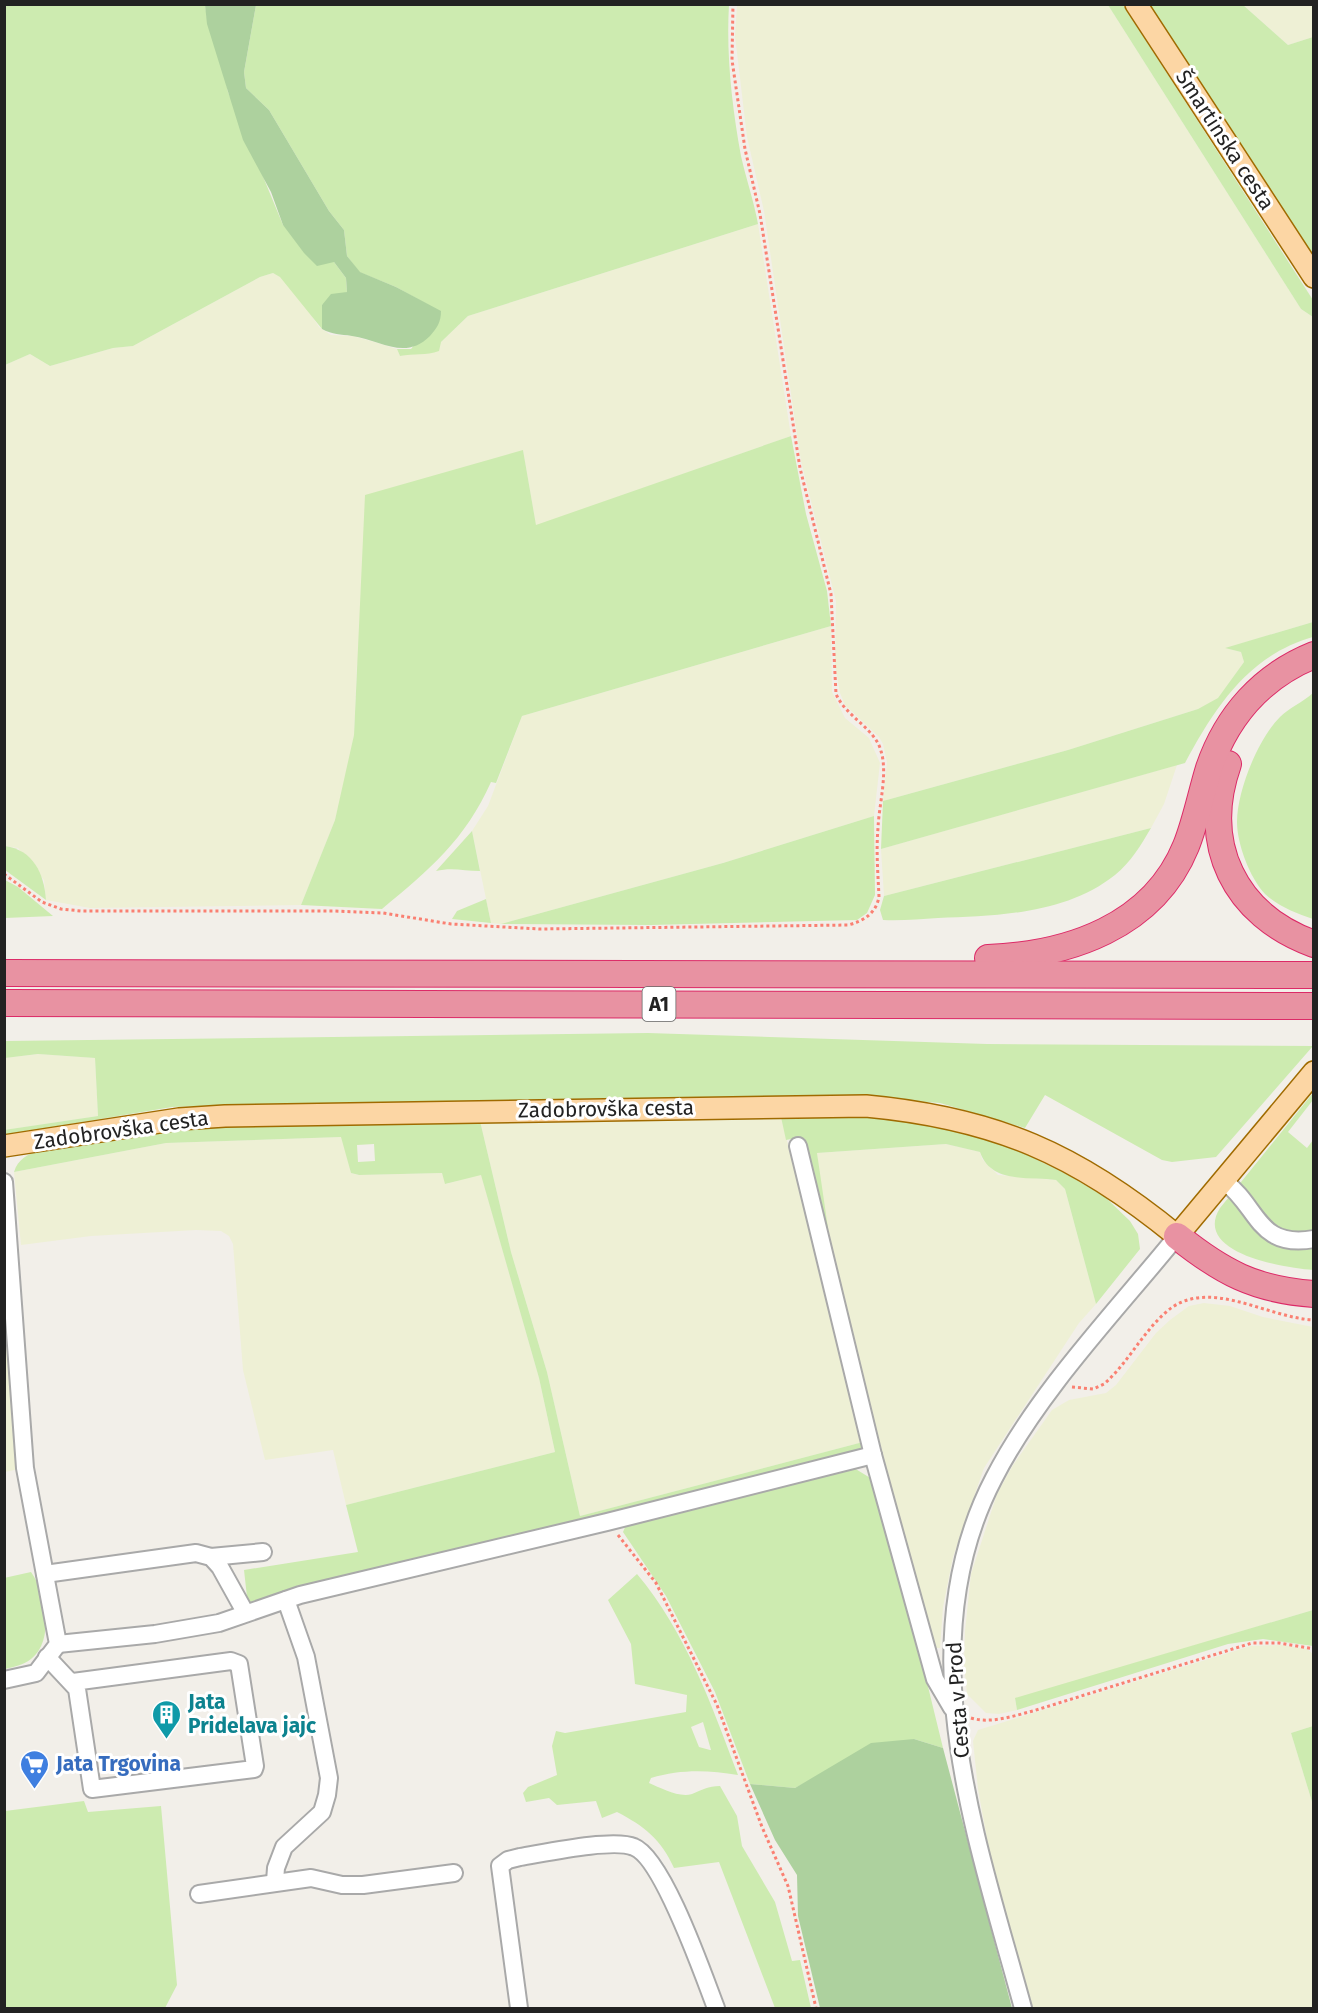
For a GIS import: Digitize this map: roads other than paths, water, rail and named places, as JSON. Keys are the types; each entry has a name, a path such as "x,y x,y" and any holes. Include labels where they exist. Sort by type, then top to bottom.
{"highway":[{"path":"886,973 942,959 1025,956 1061,949 1097,936 1142,908 1166,881 1181,856 1216,748 1236,714 1266,682 1295,662 1314,655"},
{"path":"1314,673 1276,695 1248,725 1224,775 1218,818 1223,855 1238,888 1248,903 1273,925 1314,944"},
{"name":"A1","path":"4,973 1314,975"},
{"name":"A1","path":"4,1003 1314,1006"},
{"path":"1178,1236 1262,1267 1314,1277"},
{"path":"1178,1236 1212,1264 1238,1278 1290,1292 1314,1294"}],"main road":[{"name":"Šmartinska cesta","path":"1136,4 1314,277"},
{"path":"1178,1236 1314,1072"},
{"name":"Zadobrovška cesta","path":"4,1146 179,1119 225,1116 866,1106 945,1116 1037,1144 1122,1192 1178,1236"}],"street":[{"path":"798,1146 873,1455 935,1679 954,1712"},
{"path":"1224,1181 1235,1189 1256,1222 1275,1237 1292,1241 1314,1239"},
{"path":"4,1182 25,1468 45,1574 52,1650 77,1689 92,1789 254,1769 239,1664 231,1661 73,1682"},
{"name":"Cesta v Prod","path":"1023,2008 970,1810 954,1712 954,1622 961,1570 971,1533 984,1499 1021,1431 1060,1379 1178,1236"},
{"path":"4,1680 36,1673 52,1650 219,1623 245,1612 286,1600 873,1455"},
{"path":"45,1574 196,1552 211,1557 263,1552"},
{"path":"211,1557 220,1567 245,1612"},
{"path":"275,1881 276,1868 284,1848 322,1812 329,1778 306,1656 286,1600"},
{"path":"519,2008 500,1866 508,1860 520,1857 618,1844 635,1847 647,1856 661,1876 716,2008"},
{"path":"199,1894 275,1881 311,1878 342,1885 363,1885 454,1873"}],"place":[{"name":"Jata Pridelava jajc","path":"167,1740"},
{"name":"Jata Trgovina","path":"35,1790"}]}
